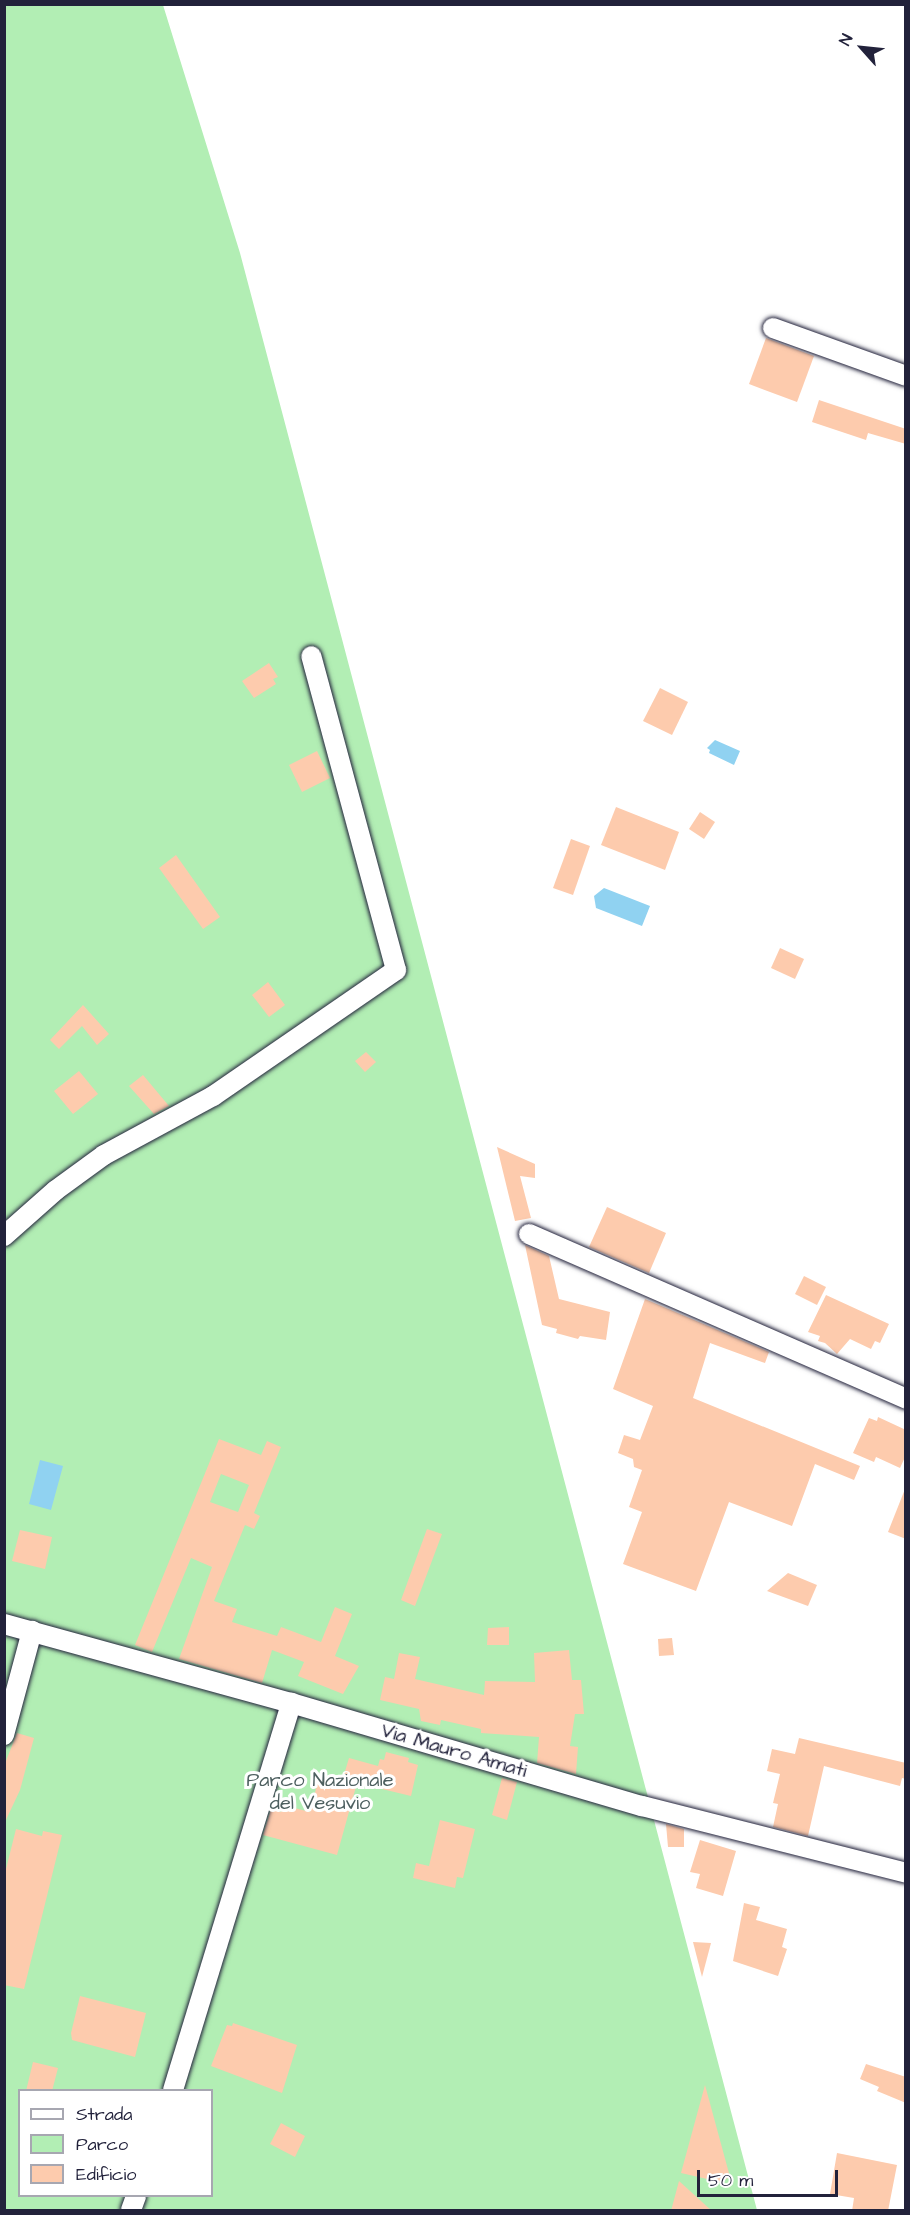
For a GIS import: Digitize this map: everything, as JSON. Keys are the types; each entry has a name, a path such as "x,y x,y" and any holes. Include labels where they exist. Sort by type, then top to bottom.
{"street":[{"path":"773,328 906,376"},
{"path":"4,1236 56,1190 104,1155 213,1096 396,970 311,656"},
{"path":"529,1234 906,1398"},
{"name":"Via Mauro Amati","path":"4,1624 291,1703 642,1806 906,1873"},
{"path":"4,1735 32,1631"},
{"path":"174,2089 291,1703"}],"green space":[{"name":"Parco Nazionale del Vesuvio","path":"5,5 163,5 240,253 757,2210 5,2210"}],"water":[{"path":"715,740 740,751 734,765 709,753 710,750 707,748"},
{"path":"604,888 650,906 642,926 596,908 594,896"},
{"path":"40,1460 63,1466 51,1510 29,1504"}],"building":[{"path":"766,338 814,356 797,402 749,384"},
{"path":"819,400 906,429 906,444 868,433 866,440 812,422"},
{"path":"269,663 278,677 273,679 276,684 254,698 242,681"},
{"path":"660,688 688,702 672,735 643,721"},
{"path":"317,751 330,778 302,792 289,765"},
{"path":"616,807 679,832 665,870 601,845"},
{"path":"700,812 715,822 704,839 689,829"},
{"path":"571,839 590,846 573,895 553,888"},
{"path":"176,855 220,917 203,929 159,868"},
{"path":"780,948 804,959 795,979 771,968"},
{"path":"268,982 285,1005 269,1017 252,995"},
{"path":"83,1005 109,1034 97,1045 82,1026 59,1049 50,1040"},
{"path":"366,1052 376,1062 365,1072 355,1061"},
{"path":"79,1071 98,1094 73,1114 54,1091"},
{"path":"143,1075 169,1106 154,1114 129,1086"},
{"path":"497,1147 535,1164 535,1178 520,1176 531,1218 515,1221"},
{"path":"607,1207 666,1233 649,1273 589,1247"},
{"path":"525,1245 549,1256 559,1299 610,1312 606,1340 580,1336 578,1339 556,1333 557,1329 542,1325"},
{"path":"804,1276 826,1287 817,1305 795,1294"},
{"path":"826,1295 889,1324 880,1343 875,1341 871,1349 850,1339 837,1354 825,1343 818,1341 820,1336 808,1332"},
{"path":"645,1299 769,1352 765,1363 710,1343 693,1398 860,1466 854,1480 815,1464 792,1526 729,1502 696,1591 623,1564 642,1512 629,1507 642,1470 634,1467 633,1459 618,1453 624,1435 640,1440 653,1406 613,1389"},
{"path":"878,1417 906,1430 906,1455 900,1468 876,1457 874,1462 853,1453 869,1418 877,1421"},
{"path":"219,1439 261,1455 267,1441 281,1447 254,1513 260,1516 254,1529 245,1525 214,1601 237,1609 232,1622 277,1636 281,1627 321,1642 335,1607 352,1614 335,1656 359,1666 343,1694 298,1676 304,1662 272,1650 262,1683 179,1659 212,1567 191,1558 152,1652 135,1645","holes":["221,1474 249,1485 238,1512 210,1502"]},
{"path":"906,1489 906,1539 888,1532"},
{"path":"427,1529 442,1534 415,1606 401,1600"},
{"path":"20,1530 52,1537 45,1569 12,1561"},
{"path":"788,1573 817,1585 808,1606 767,1591"},
{"path":"509,1627 509,1645 487,1645 488,1628"},
{"path":"672,1638 674,1655 659,1656 658,1639"},
{"path":"569,1650 572,1680 581,1680 584,1714 575,1714 570,1746 578,1747 576,1774 537,1763 539,1737 481,1733 481,1729 441,1720 440,1725 421,1721 419,1709 380,1700 385,1677 394,1679 399,1653 420,1657 415,1679 484,1695 485,1681 535,1682 534,1653"},
{"path":"17,1733 34,1738 20,1790 5,1822 4,1766"},
{"path":"799,1738 906,1763 906,1779 902,1778 900,1786 824,1766 808,1836 773,1827 778,1804 773,1803 780,1774 767,1771 772,1749 795,1754"},
{"path":"386,1752 409,1758 408,1762 418,1765 411,1796 357,1783 337,1855 263,1835 271,1809 281,1812 283,1805 310,1812 318,1781 340,1788 349,1758 378,1766 380,1759 384,1760"},
{"path":"502,1778 517,1782 507,1820 492,1815"},
{"path":"440,1820 475,1829 463,1878 457,1877 455,1888 413,1878 416,1863 429,1866"},
{"path":"666,1824 684,1829 684,1847 668,1847"},
{"path":"16,1829 42,1836 43,1831 62,1835 24,1989 4,1985 4,1877"},
{"path":"700,1840 736,1851 723,1896 696,1888 700,1874 690,1872"},
{"path":"744,1903 760,1907 756,1920 787,1929 782,1947 787,1949 778,1976 733,1961"},
{"path":"693,1942 711,1943 702,1977"},
{"path":"80,1996 146,2013 135,2057 72,2040 71,2033"},
{"path":"233,2023 297,2045 282,2093 211,2066 227,2025 232,2026"},
{"path":"33,2062 58,2068 53,2089 26,2089"},
{"path":"866,2064 906,2077 906,2103 877,2091 879,2087 860,2079"},
{"path":"705,2085 730,2177 720,2182 681,2173"},
{"path":"281,2123 305,2136 295,2157 270,2144"},
{"path":"837,2153 897,2165 888,2211 852,2211 854,2198 830,2194"},
{"path":"679,2181 712,2211 671,2211"}]}
